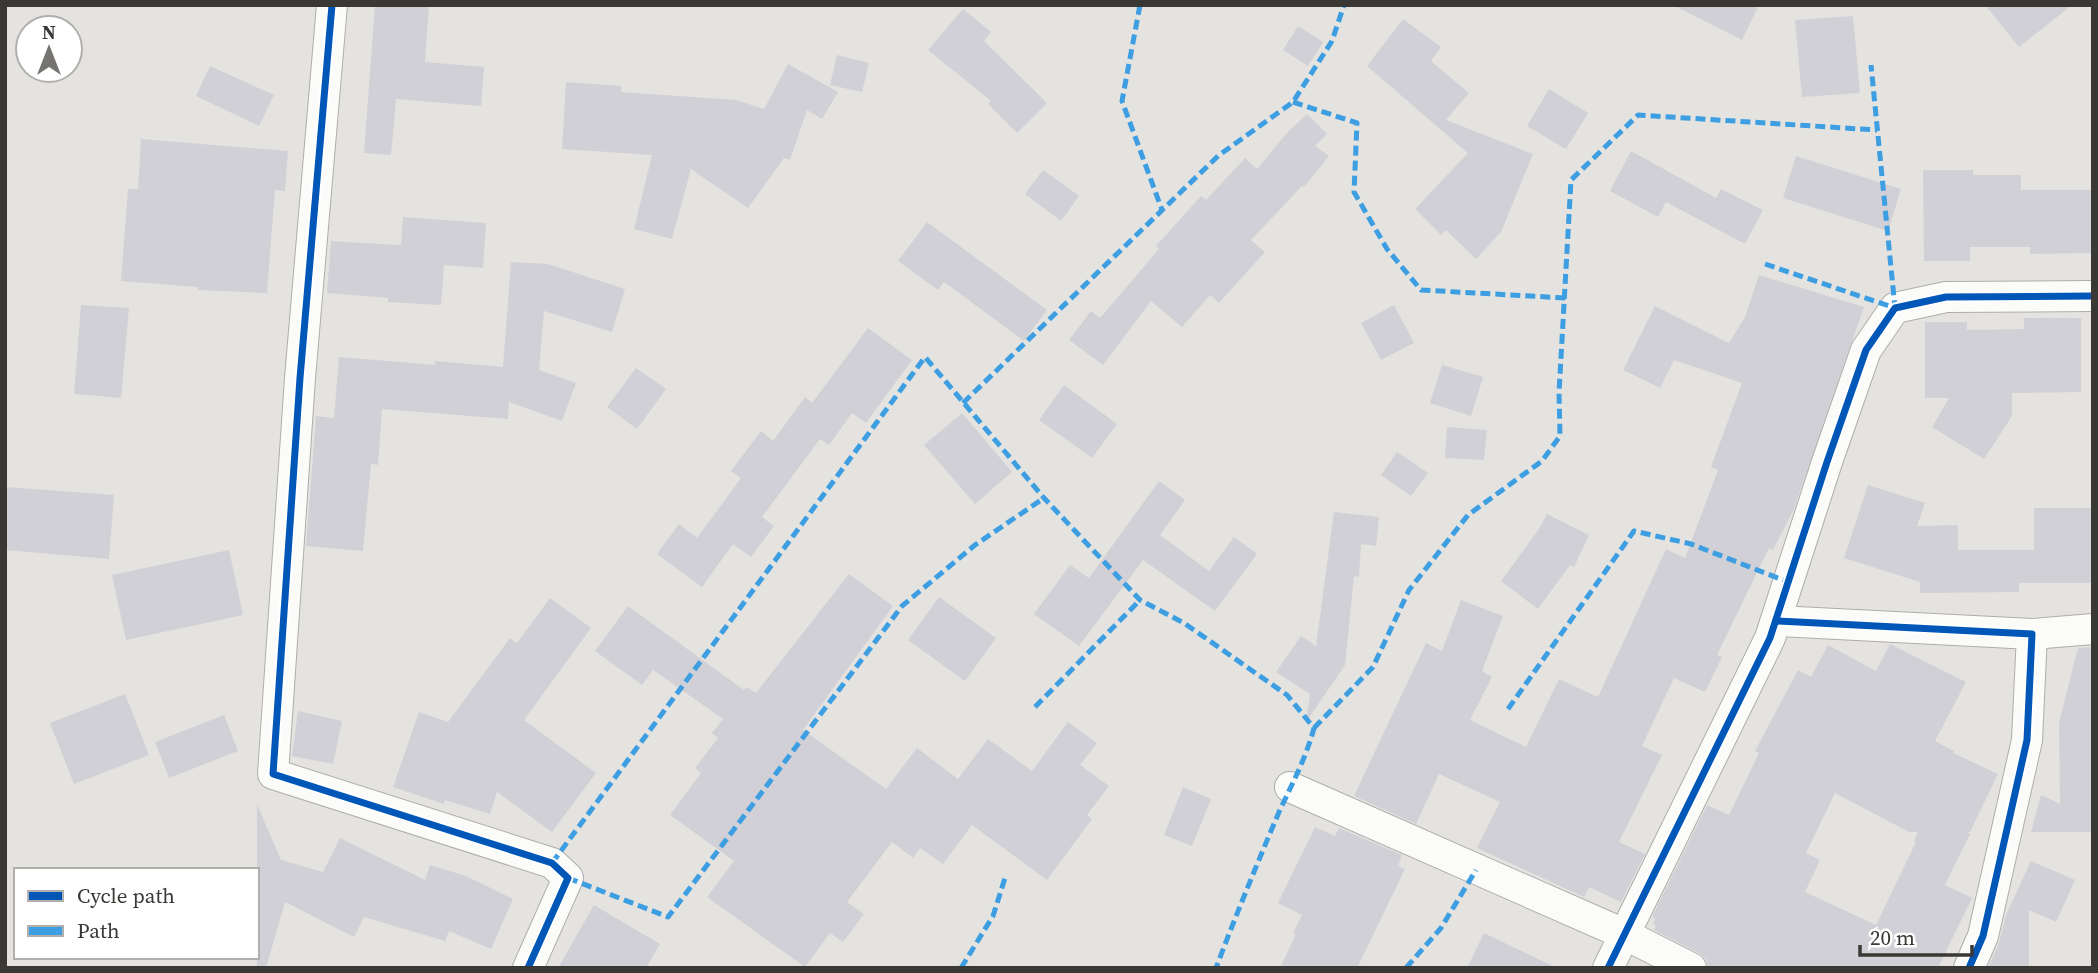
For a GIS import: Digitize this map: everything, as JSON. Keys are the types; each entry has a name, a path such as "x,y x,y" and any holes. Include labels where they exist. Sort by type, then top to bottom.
{"street":[{"path":"332,5 300,378 273,774 552,863 568,878 528,968"},
{"path":"1608,968 1770,638 1826,462 1866,350 1895,308 1946,297 2093,296"},
{"path":"1776,621 2032,635 2093,629"},
{"path":"1969,968 1983,936 2027,740 2032,635"},
{"path":"1290,787 1624,934 1691,968"}],"building":[{"path":"375,5 429,5 425,62 484,67 481,106 396,99 391,155 364,153"},
{"path":"1673,5 1759,5 1742,40"},
{"path":"1985,5 2072,5 2019,47"},
{"path":"963,9 991,32 984,41 1047,103 1017,133 988,104 991,101 928,50"},
{"path":"1853,16 1860,93 1802,97 1795,20"},
{"path":"1403,19 1441,47 1431,61 1469,93 1446,120 1533,154 1501,232 1476,259 1446,230 1441,235 1415,209 1468,153 1367,66"},
{"path":"1298,26 1323,42 1308,66 1283,50"},
{"path":"837,55 869,63 862,92 830,85"},
{"path":"788,64 838,92 822,119 807,110 790,160 784,158 748,208 691,169 672,239 634,229 652,155 562,149 566,82 621,86 621,92 736,100 764,109"},
{"path":"210,66 274,95 259,126 196,96"},
{"path":"1549,89 1588,113 1566,149 1527,126"},
{"path":"1307,114 1327,134 1315,146 1329,156 1304,187 1302,186 1251,240 1265,252 1219,303 1210,295 1182,327 1151,301 1103,365 1069,340 1091,311 1100,318 1159,249 1156,246 1201,196 1206,200 1245,158 1257,169"},
{"path":"141,139 288,151 285,191 275,190 267,293 198,290 198,287 121,281 128,189 138,189"},
{"path":"1631,151 1716,198 1721,189 1763,210 1745,244 1666,202 1658,217 1610,191"},
{"path":"1796,156 1901,189 1888,231 1783,198"},
{"path":"1043,170 1079,196 1061,221 1025,194"},
{"path":"1923,170 1973,170 1973,175 2021,175 2021,190 2093,190 2093,253 2030,254 2030,247 1970,247 1970,261 1924,261"},
{"path":"403,217 486,223 483,268 444,265 441,305 388,302 388,298 327,293 331,241 401,245"},
{"path":"927,222 1047,310 1024,341 944,282 938,290 898,261"},
{"path":"511,262 548,264 625,289 612,332 544,311 539,370 576,383 562,421 509,402 508,419 382,409 378,465 371,464 363,551 306,546 316,416 334,418 339,357 435,365 435,361 503,367"},
{"path":"1759,275 1864,307 1793,511 1773,550 1769,548 1717,655 1722,657 1705,692 1674,678 1642,746 1662,755 1619,842 1645,854 1621,902 1589,887 1584,897 1477,848 1500,802 1439,774 1416,824 1354,796 1426,643 1442,651 1461,600 1503,616 1482,671 1492,677 1470,720 1526,747 1559,679 1598,697 1666,549 1685,558 1718,470 1711,467 1742,383 1674,360 1660,388 1623,370 1655,306 1729,343 1745,317"},
{"path":"81,305 129,308 121,398 74,394"},
{"path":"1394,305 1414,343 1381,360 1361,323"},
{"path":"2024,318 2081,318 2081,392 2012,393 2012,416 1984,459 1932,427 1949,398 1925,398 1925,322 1967,322 1967,330 2024,329"},
{"path":"868,328 912,360 866,423 852,413 829,445 820,439 762,517 774,526 751,557 733,544 702,587 657,554 679,524 697,538 741,478 731,471 761,431 773,441 805,397 812,403"},
{"path":"1442,365 1483,377 1471,416 1430,403"},
{"path":"636,368 666,389 637,429 607,407"},
{"path":"1064,385 1117,424 1092,458 1039,420"},
{"path":"962,413 1012,472 975,504 924,445"},
{"path":"1447,427 1487,430 1484,460 1445,458"},
{"path":"1397,452 1428,473 1411,496 1381,475"},
{"path":"1159,481 1185,500 1160,535 1209,571 1234,537 1257,554 1215,611 1143,560 1079,646 1034,614 1070,565 1089,578"},
{"path":"1868,485 1925,503 1917,526 1958,525 1958,550 2034,550 2034,508 2093,508 2093,583 2019,583 2019,592 1920,593 1920,582 1844,558"},
{"path":"5,487 114,495 109,559 5,550"},
{"path":"1334,512 1379,517 1376,546 1361,544 1359,577 1354,576 1345,665 1306,722 1310,694 1276,672 1301,636 1316,646"},
{"path":"1547,514 1589,535 1574,567 1570,565 1538,609 1501,581"},
{"path":"229,550 243,615 126,640 112,575"},
{"path":"849,574 893,606 803,730 886,789 917,748 958,779 988,739 1032,771 1068,722 1097,743 1080,765 1109,786 1087,815 1092,819 1047,880 972,825 943,864 920,848 913,858 892,842 847,902 864,914 843,942 830,933 805,967 707,897 734,861 670,815 701,773 695,768 718,738 712,733 723,719 653,670 642,685 595,651 628,606 744,690 747,687 756,693"},
{"path":"939,597 996,638 965,681 908,640"},
{"path":"550,598 591,628 524,720 596,773 552,832 497,792 490,814 445,800 444,804 393,787 419,712 448,722 510,638 517,643"},
{"path":"1890,644 1966,682 1935,741 1954,751 1953,753 1998,774 1970,832 1967,832 1970,834 1945,885 1972,898 1938,968 1708,968 1706,959 1699,953 1654,930 1655,919 1652,917 1707,805 1729,815 1759,753 1755,751 1798,670 1811,677 1828,645 1876,671","holes":["1835,793 1909,832 1918,832 1914,841 1916,842 1876,925 1805,892 1820,860 1806,853"]},
{"path":"2093,647 2093,832 2031,832 2041,795 2060,804 2059,723 2078,648"},
{"path":"125,694 149,755 74,784 50,723"},
{"path":"298,711 342,721 333,764 292,756"},
{"path":"224,715 238,751 169,778 155,742"},
{"path":"1183,787 1211,799 1192,846 1164,835"},
{"path":"257,804 281,860 323,872 340,838 425,880 430,865 466,876 513,899 491,949 449,931 445,941 364,917 354,937 285,902 266,968 257,968"},
{"path":"1315,827 1335,836 1339,828 1402,855 1398,866 1405,869 1357,968 1280,968 1302,915 1278,903"},
{"path":"2031,861 2075,880 2056,922 2029,910 2029,968 1988,968 1999,943 2006,915"},
{"path":"594,905 660,944 646,968 558,968"},
{"path":"1484,933 1557,968 1467,968"}],"marked path":[{"path":"1140,5 1122,101 1162,210"},
{"path":"963,403 1218,156 1293,102 1332,41 1344,5"},
{"path":"1765,264 1895,308 1871,65"},
{"path":"1293,102 1357,123 1354,192 1387,249 1421,290 1566,298"},
{"path":"1314,728 1373,667 1409,590 1468,515 1542,461 1560,436 1559,393 1571,180 1638,115 1877,130"},
{"path":"552,863 925,357 1044,498 1140,600 1184,623 1287,695 1314,728 1216,968"},
{"path":"568,878 668,917 902,606 975,545 1044,498"},
{"path":"1508,709 1634,531 1691,544 1788,582"},
{"path":"1035,707 1140,600"},
{"path":"1406,968 1441,928 1476,870"},
{"path":"961,968 993,916 1005,878"}],"cycle path":[{"path":"332,5 300,378 273,774 552,863 568,878 528,968"},
{"path":"1608,968 1770,638 1866,350 1895,308 1946,297 2093,296"},
{"path":"1776,621 2032,634 2027,740 1983,936 1969,968"}]}
